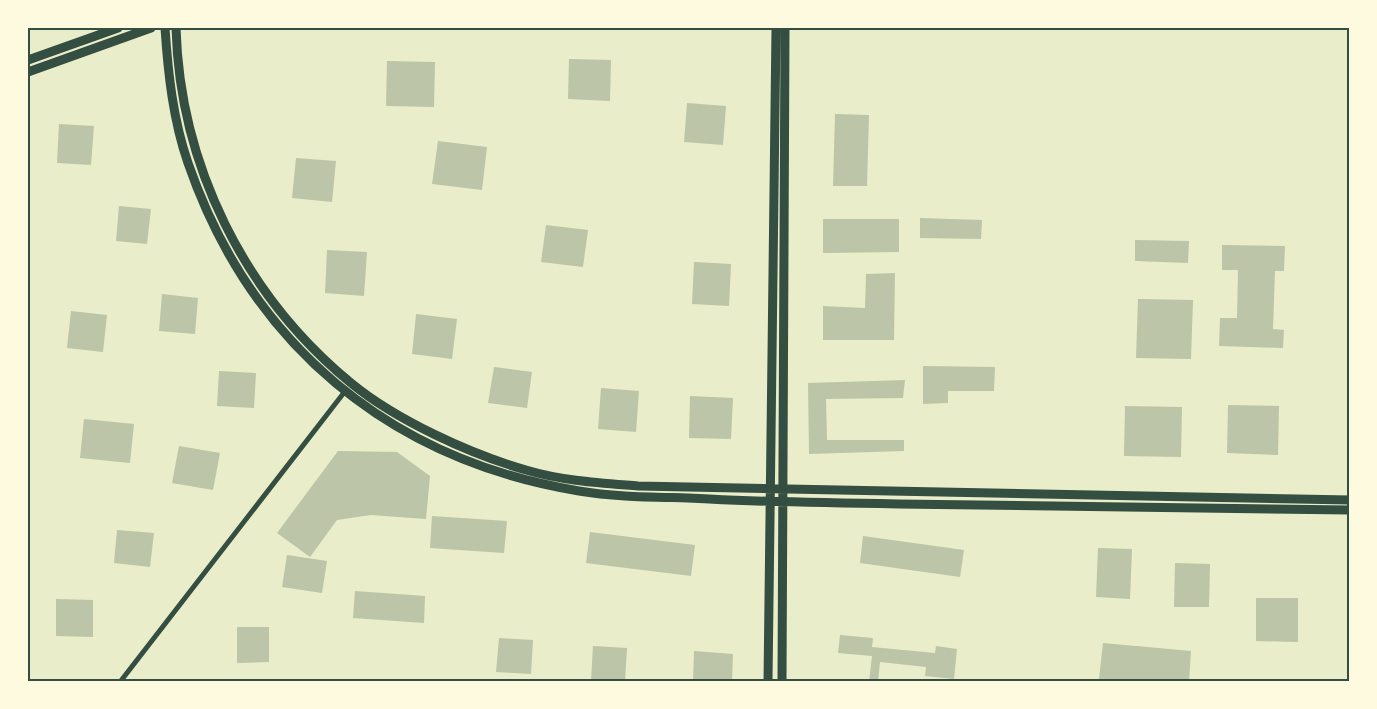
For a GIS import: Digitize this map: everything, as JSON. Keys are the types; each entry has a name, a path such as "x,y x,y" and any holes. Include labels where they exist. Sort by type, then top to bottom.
{"street":[{"path":"28,60 118,28"},
{"path":"28,72 150,28"},
{"path":"165,28 172,97 187,161 213,227 240,275 266,311 294,344 344,392 394,426 468,463 522,480 582,492 769,502 1350,510"},
{"path":"176,28 177,52 191,135 201,171 216,209 262,286 287,320 352,384 424,428 472,451 527,470 583,482 638,486 1350,500"},
{"path":"768,682 776,28"},
{"path":"782,682 785,28"},
{"path":"120,682 352,384"}],"building":[{"path":"569,59 611,60 610,101 568,99"},
{"path":"387,61 435,62 434,107 386,106"},
{"path":"687,103 726,106 723,145 684,142"},
{"path":"835,114 869,115 867,186 833,186"},
{"path":"59,124 94,126 91,165 57,163"},
{"path":"438,141 487,147 482,190 432,184"},
{"path":"296,158 336,161 332,202 292,198"},
{"path":"119,206 151,209 147,244 116,241"},
{"path":"920,218 982,220 981,239 920,238"},
{"path":"823,219 899,219 899,252 823,253"},
{"path":"546,225 588,230 583,267 541,262"},
{"path":"1135,240 1189,241 1188,263 1135,261"},
{"path":"1222,245 1285,246 1284,271 1275,271 1273,329 1284,330 1283,348 1219,346 1220,318 1237,318 1238,270 1222,270"},
{"path":"327,250 367,252 364,296 325,293"},
{"path":"694,262 731,264 729,306 692,304"},
{"path":"895,273 894,340 823,340 823,306 865,308 866,274"},
{"path":"162,294 198,298 195,334 159,331"},
{"path":"1138,299 1193,300 1191,359 1136,358"},
{"path":"71,311 107,315 103,352 67,348"},
{"path":"416,314 457,319 452,359 412,354"},
{"path":"923,366 995,367 994,391 948,391 948,403 923,404"},
{"path":"494,367 532,372 527,408 488,403"},
{"path":"219,371 256,373 254,408 217,406"},
{"path":"905,380 903,398 826,399 827,440 904,440 904,451 809,454 808,383"},
{"path":"601,388 639,391 636,432 598,429"},
{"path":"690,396 733,398 731,439 689,438"},
{"path":"1228,405 1279,406 1278,455 1227,453"},
{"path":"1125,406 1182,407 1181,457 1124,456"},
{"path":"84,419 134,424 130,463 80,458"},
{"path":"179,446 220,453 213,490 172,483"},
{"path":"338,451 397,452 430,476 426,519 371,515 337,520 310,557 277,533"},
{"path":"432,516 507,521 504,553 430,548"},
{"path":"117,530 154,533 150,567 114,563"},
{"path":"590,532 695,545 691,576 586,563"},
{"path":"863,536 964,550 960,577 860,563"},
{"path":"1098,548 1132,549 1130,599 1096,597"},
{"path":"287,555 327,561 322,593 282,587"},
{"path":"1175,563 1210,564 1209,607 1174,607"},
{"path":"355,591 425,596 424,623 353,618"},
{"path":"1256,598 1298,598 1298,642 1256,641"},
{"path":"56,599 93,600 93,637 56,636"},
{"path":"237,627 269,627 269,662 237,663"},
{"path":"840,635 873,638 872,647 935,653 936,646 957,649 954,679 925,676 926,667 880,662 878,682 869,682 872,656 838,653"},
{"path":"499,638 533,640 531,674 496,672"},
{"path":"1103,643 1191,651 1189,682 1126,682 1099,679"},
{"path":"593,646 627,648 625,682 591,681"},
{"path":"694,651 733,654 732,682 693,682"}]}
